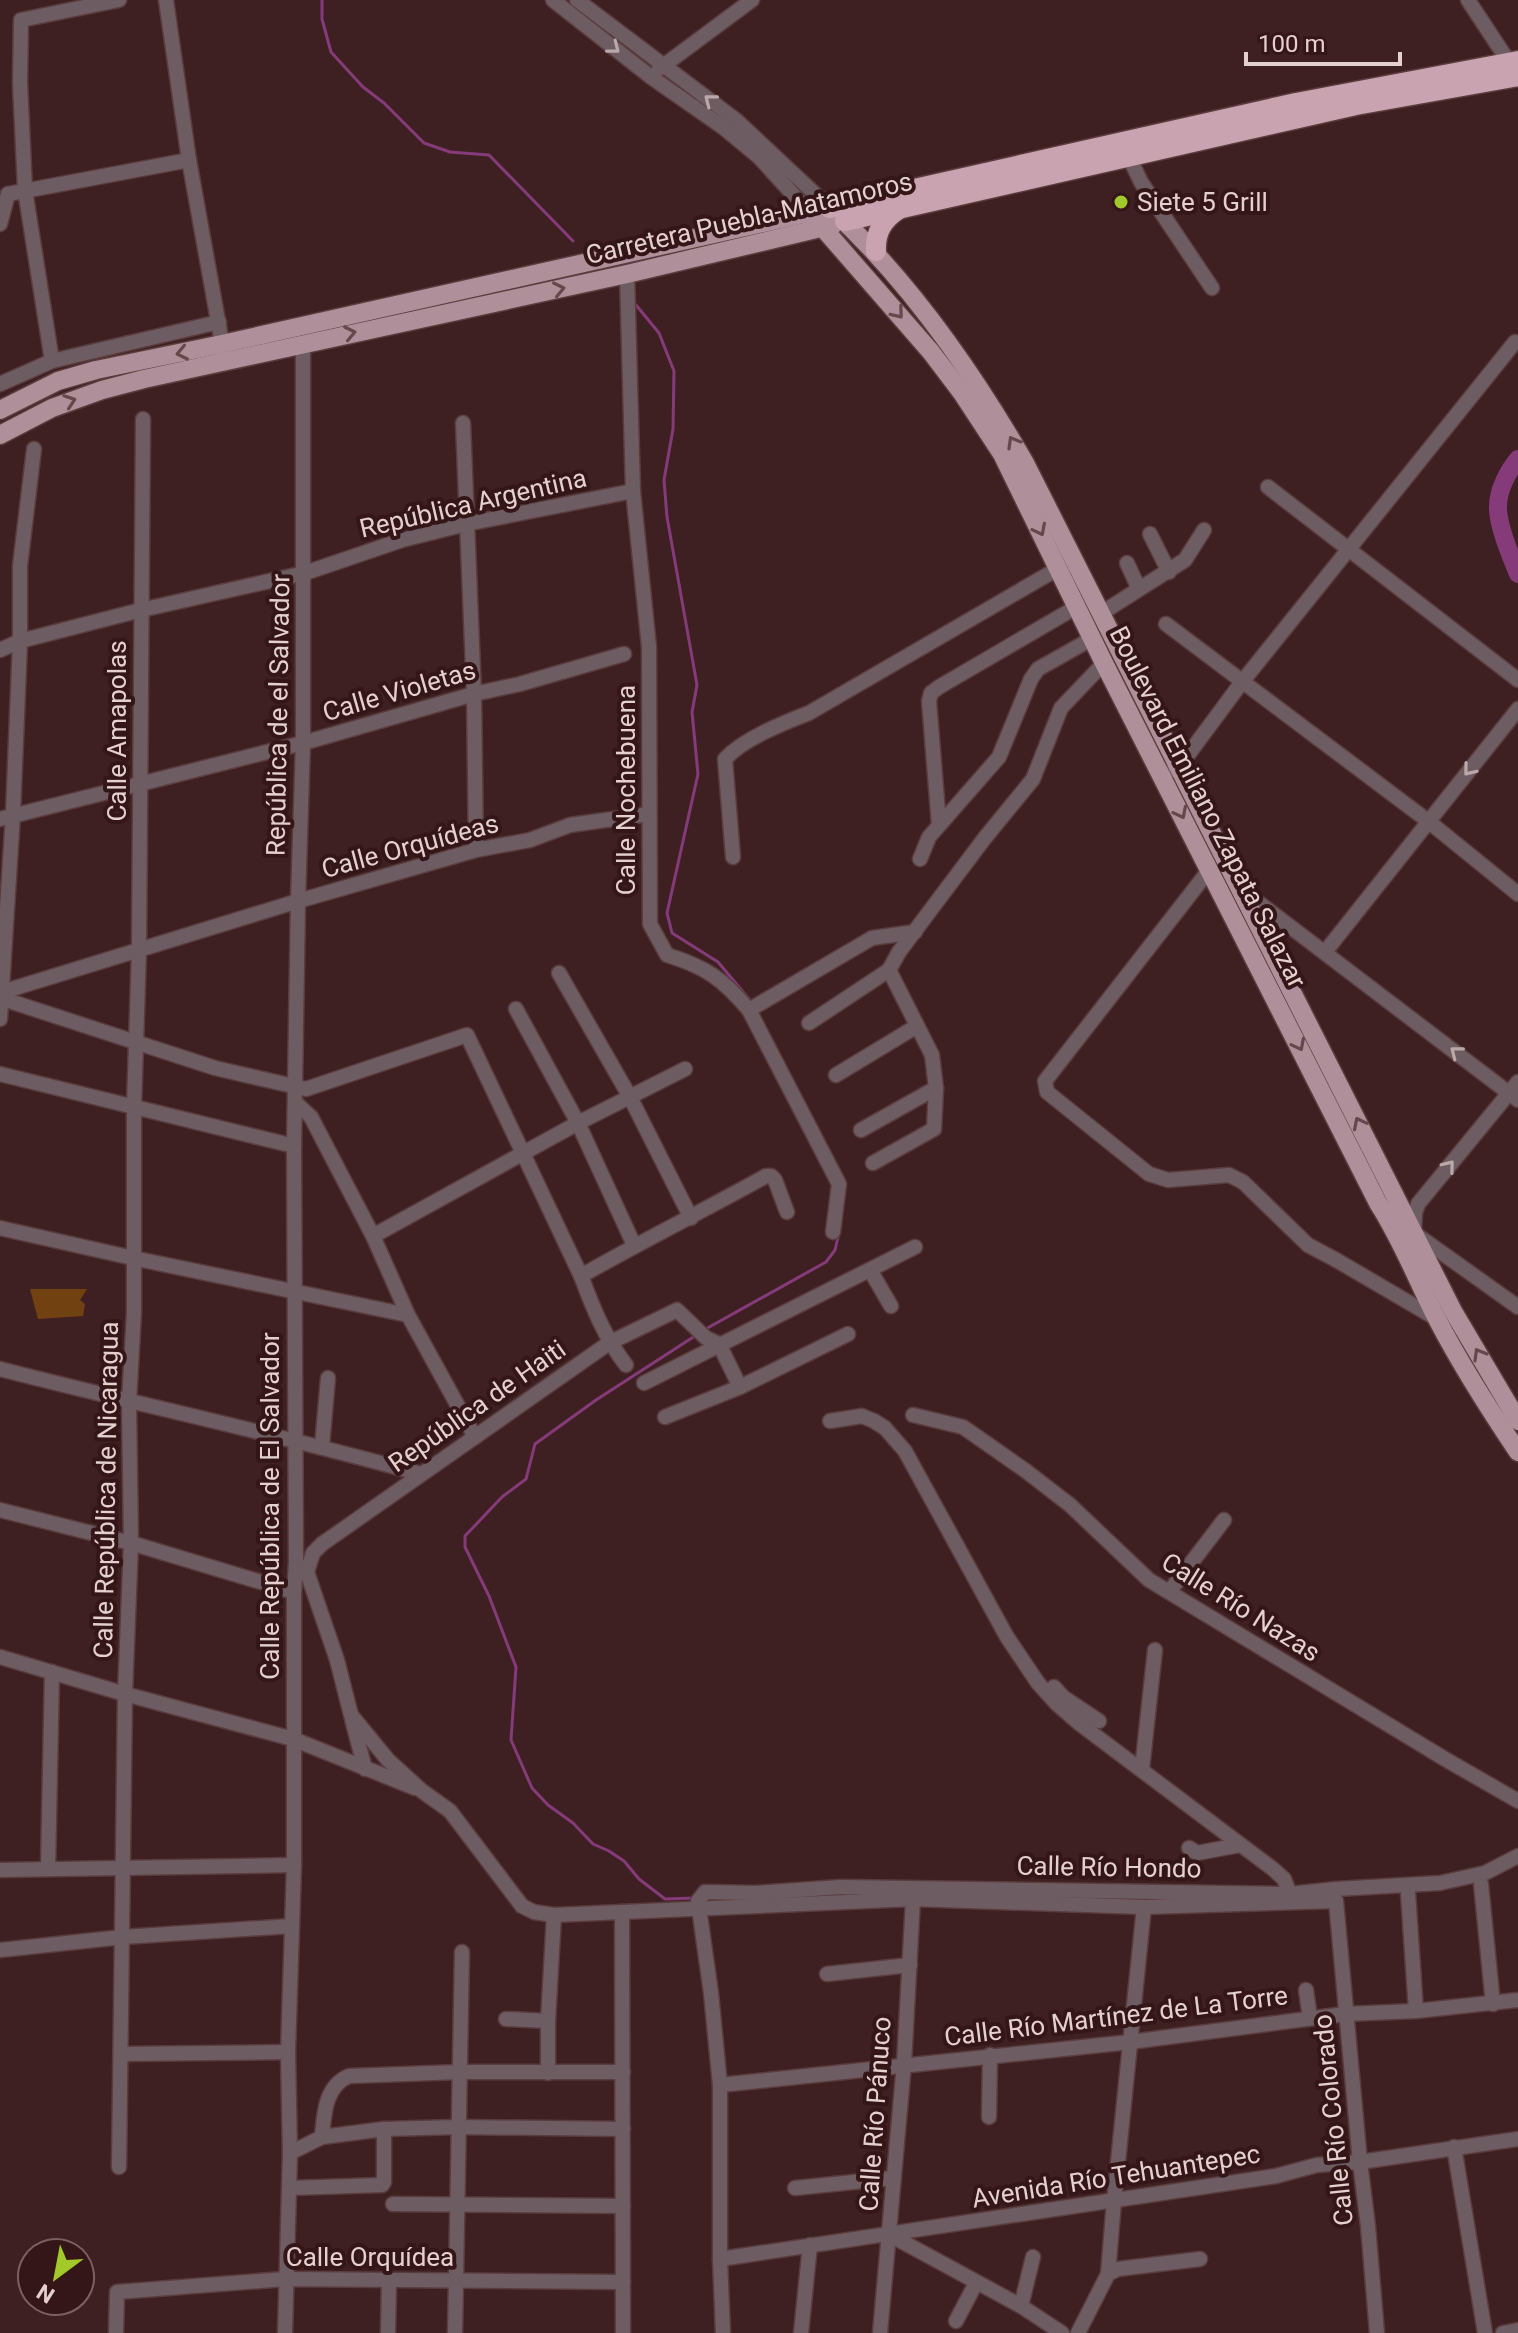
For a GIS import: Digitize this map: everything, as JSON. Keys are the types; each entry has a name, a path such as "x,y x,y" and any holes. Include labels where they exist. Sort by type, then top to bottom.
{"highway":[{"name":"Carretera Puebla-Matamoros","path":"833,219 900,209 1516,69"},
{"name":"Carretera Puebla-Matamoros","path":"833,219 1296,103 1516,69"},
{"path":"879,255 876,239 880,228 888,216 900,209"}],"main road":[{"name":"Carretera Puebla-Matamoros","path":"0,435 52,408 224,353 810,213 833,219"},
{"name":"Carretera Puebla-Matamoros","path":"0,410 58,381 96,370 303,344 627,274 833,219"},
{"name":"Boulevard Emiliano Zapata Salazar","path":"833,219 879,255 954,352 1008,433 1242,890 1414,1243 1518,1421"},
{"name":"Boulevard Emiliano Zapata Salazar","path":"833,219 864,275 931,352 1002,454 1104,663 1378,1203 1396,1231 1414,1243 1437,1319 1490,1411 1518,1452"},
{"path":"864,275 879,255"}],"street":[{"path":"52,361 25,190 20,83 21,20 61,6 119,0"},
{"path":"166,0 189,160 224,353"},
{"path":"553,0 651,77 783,172 810,213"},
{"path":"577,0 736,120 783,172 833,219"},
{"path":"651,77 752,0"},
{"path":"1468,0 1516,69"},
{"path":"1129,157 1141,182 1212,288"},
{"path":"0,224 4,190 25,190 189,160"},
{"name":"Calle Nochebuena","path":"627,274 633,491 649,647 650,924 667,955 696,964 728,985 749,1010 839,1184 833,1232"},
{"path":"0,384 52,361 219,322"},
{"path":"1162,776 1179,767 1347,549 1515,342"},
{"name":"República de el Salvador","path":"296,1087 305,573 303,344"},
{"name":"Calle Amapolas","path":"136,1043 143,419"},
{"path":"463,423 474,694 476,850"},
{"path":"0,1019 6,816 20,641 20,566 34,449"},
{"path":"1268,487 1518,680"},
{"name":"República Argentina","path":"0,650 20,641 141,610 305,573 402,540 633,491"},
{"path":"1100,614 1185,560 1204,530"},
{"path":"1150,534 1169,572"},
{"path":"1127,563 1139,589"},
{"path":"733,857 725,759 732,751 785,722 809,713 1059,568"},
{"path":"939,825 929,701 931,693 1078,606"},
{"path":"1166,624 1428,821 1518,894"},
{"path":"920,859 929,837 999,757 1038,669 1093,638"},
{"name":"Calle Violetas","path":"6,816 303,743 624,654"},
{"path":"809,1023 889,970 984,839 1033,779 1061,708 1104,663"},
{"path":"1325,952 1518,709"},
{"name":"Calle Orquídeas","path":"1,996 298,901 476,850 530,840 570,825 649,814"},
{"path":"1210,869 1045,1081 1047,1092 1149,1174 1168,1180 1229,1175 1243,1182 1308,1245 1437,1319"},
{"path":"1242,890 1515,1092 1418,1204 1414,1243 1518,1307"},
{"path":"749,1010 872,938 915,932"},
{"path":"873,1163 934,1129 936,1088 932,1055 889,970"},
{"path":"559,973 630,1097 691,1218"},
{"path":"1,996 215,1068 306,1089 467,1035 581,1276 609,1343 626,1365"},
{"path":"516,1009 578,1123 634,1245"},
{"path":"836,1075 917,1026"},
{"name":"Calle República de Nicaragua","path":"119,2167 125,1694 131,1543 129,1402 134,1312 136,1043"},
{"path":"373,1236 578,1123 685,1069"},
{"path":"0,1074 294,1146"},
{"name":"Calle República de El Salvador","path":"285,2333 290,2153 288,2052 294,1865 294,1592 301,1570 296,1550 296,1087"},
{"path":"861,1130 936,1088"},
{"path":"296,1103 311,1117 373,1236 408,1315 475,1437"},
{"path":"581,1276 766,1176 775,1180 787,1212"},
{"path":"0,1228 408,1315"},
{"path":"644,1383 713,1341 915,1247"},
{"path":"870,1270 891,1306"},
{"name":"República de Haiti","path":"313,1553 609,1343 677,1310 713,1341"},
{"path":"665,1417 740,1387 848,1334"},
{"path":"713,1341 740,1387"},
{"path":"0,1369 295,1439 421,1474"},
{"path":"322,1446 328,1378"},
{"name":"Calle Río Nazas","path":"913,1415 963,1427 1070,1505 1149,1580 1518,1801"},
{"path":"830,1421 862,1416 885,1428 899,1444 927,1490 1007,1637 1038,1683 1142,1769 1256,1855 1284,1879 1290,1894"},
{"path":"0,1510 131,1543 294,1592"},
{"path":"1169,1592 1224,1520"},
{"path":"296,1550 303,1556 313,1553"},
{"path":"313,1553 301,1570 337,1660 365,1769"},
{"path":"1015,1632 1048,1681 1063,1697 1082,1717 1099,1721"},
{"path":"1142,1769 1155,1650"},
{"path":"0,1657 293,1739 422,1791"},
{"path":"48,1869 52,1672"},
{"path":"351,1715 388,1760 450,1811 522,1906 534,1912 554,1915 622,1912 700,1901 720,2085 723,2333"},
{"path":"1189,1848 1197,1853 1240,1845"},
{"name":"Calle Río Hondo","path":"1336,1901 1144,1907 913,1899 700,1901 705,1892 756,1893 841,1887 1290,1894 1440,1883 1485,1873 1518,1856"},
{"path":"0,1870 294,1865"},
{"path":"1481,1884 1493,2004"},
{"path":"1408,1893 1416,2011"},
{"name":"Calle Río Pánuco","path":"880,2333 904,2064 913,1899"},
{"name":"Calle Río Colorado","path":"1336,1901 1377,2333"},
{"path":"1078,2333 1108,2274 1144,1907"},
{"path":"622,1912 623,2333"},
{"path":"548,2073 554,1915"},
{"path":"0,1950 123,1937 292,1926"},
{"path":"455,2333 462,1952"},
{"path":"827,1974 910,1965"},
{"path":"1306,1990 1310,2018"},
{"name":"Calle Río Martínez de La Torre","path":"720,2085 1130,2042 1345,2014 1416,2011 1518,2000"},
{"path":"506,2019 548,2021"},
{"path":"121,2054 288,2052"},
{"path":"989,2117 990,2055"},
{"path":"322,2137 324,2112 330,2094 341,2080 349,2076 623,2072"},
{"path":"290,2153 322,2137 384,2129 623,2129"},
{"path":"289,2188 382,2185 384,2129"},
{"name":"Avenida Río Tehuantepec","path":"720,2259 1276,2176 1317,2165 1360,2162 1518,2139"},
{"path":"1454,2147 1485,2333"},
{"path":"795,2188 893,2178"},
{"path":"393,2204 623,2206"},
{"path":"890,2235 1021,2306 1062,2333"},
{"path":"801,2333 810,2245"},
{"path":"1021,2306 1033,2257"},
{"path":"1108,2274 1118,2269 1200,2259"},
{"name":"Calle Orquídea","path":"116,2333 117,2292 285,2279 623,2282"},
{"path":"388,2333 389,2280"},
{"path":"956,2321 976,2283"},
{"path":"1503,2333 1518,2330"}],"shaded area":[{"path":"30,1289 87,1289 80,1300 85,1304 83,1316 38,1319"}],"waterway":[{"path":"322,0 322,19 331,52 363,87 384,103 424,143 450,152 489,155 573,241"},
{"path":"636,305 659,333 674,371 673,429 664,480 667,517 697,685 692,712 698,774 667,913 672,933 718,962 749,999"},
{"path":"1518,459 1504,481 1498,506 1502,531 1518,574"},
{"path":"704,1330 826,1262 835,1250 839,1233"},
{"path":"695,1898 665,1899 639,1879 624,1861 593,1844 532,1788 511,1740 516,1667 489,1596 465,1547 465,1536 502,1497 526,1479 535,1444 698,1334"},
{"path":"823,1895 859,1894"},
{"path":"1135,1900 1155,1899"}],"place":[{"name":"Siete 5 Grill","path":"1121,202"}]}
